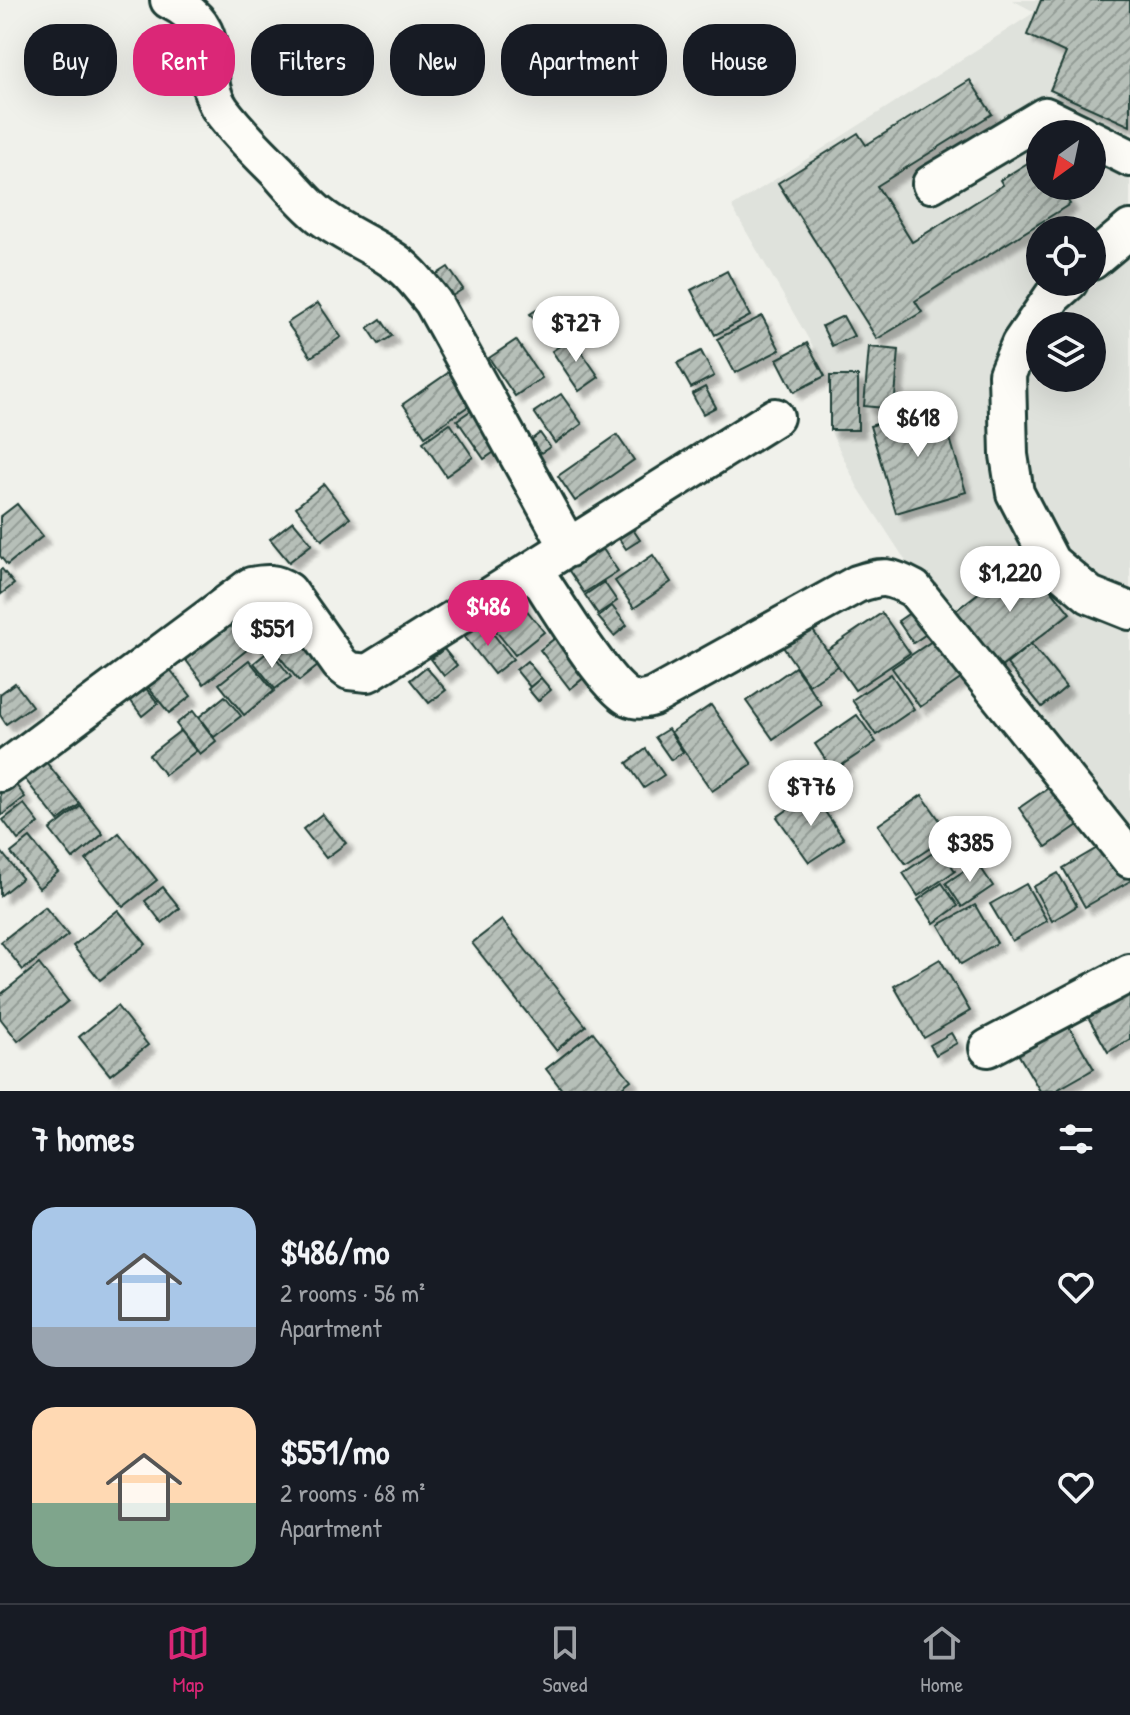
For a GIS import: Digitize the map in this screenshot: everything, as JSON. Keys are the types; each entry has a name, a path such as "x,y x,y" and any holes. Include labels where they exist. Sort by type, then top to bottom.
{"street":[{"path":"169,0 196,19 206,35 212,86 218,105 236,129 318,214 411,274 433,302 569,548"},
{"path":"931,184 1026,127"},
{"path":"1106,146 1130,158"},
{"path":"1106,249 1130,229"},
{"path":"1053,296 1020,344 1007,374 1009,455 1015,493 1051,562 1090,595 1130,611"},
{"path":"0,773 251,586 266,583 279,585 288,591 340,664 349,671 368,673 775,417"},
{"path":"534,570 608,679 630,698 640,701 653,697 857,584 882,576 897,580 914,589 1130,859"},
{"path":"988,1048 1130,973"}],"shaded area":[{"path":"1012,0 1130,0 1130,850 943,618 857,486 830,430 830,376 732,207 1035,12"}],"building":[{"path":"1041,0 1130,0 1130,126 1050,90 1066,53 1027,35"},
{"path":"970,80 992,114 877,186 912,242 1003,185 1000,180 1026,164 1026,200 1067,200 1070,204 1051,216 1026,216 1026,232 915,301 922,312 877,339 778,183 858,133 866,145"},
{"path":"448,267 463,289 449,298 434,276"},
{"path":"727,271 750,316 715,335 691,290"},
{"path":"318,303 341,337 311,357 287,323"},
{"path":"547,303 558,319 542,330 530,314"},
{"path":"762,316 780,350 735,373 717,339"},
{"path":"843,316 854,336 832,346 822,326"},
{"path":"381,319 392,336 379,344 368,328"},
{"path":"572,338 599,377 579,391 552,351"},
{"path":"516,340 542,378 515,396 489,358"},
{"path":"807,343 825,376 794,392 777,359"},
{"path":"869,347 899,350 894,409 864,406"},
{"path":"701,351 714,376 691,388 677,363"},
{"path":"461,364 483,396 425,436 403,404"},
{"path":"830,376 858,376 858,430 830,430"},
{"path":"705,387 716,407 703,414 692,394"},
{"path":"561,394 582,424 555,443 534,412"},
{"path":"482,403 509,442 484,459 457,420"},
{"path":"940,405 966,492 896,513 870,426"},
{"path":"450,423 473,457 446,476 423,442"},
{"path":"540,433 550,447 536,456 527,443"},
{"path":"617,435 634,460 575,501 558,476"},
{"path":"324,484 350,518 322,540 296,507"},
{"path":"17,504 43,536 7,565 0,556 0,517"},
{"path":"293,521 312,544 289,562 270,539"},
{"path":"628,522 640,540 626,549 614,531"},
{"path":"596,539 618,571 584,593 563,562"},
{"path":"653,555 671,582 634,608 615,581"},
{"path":"1025,557 1070,613 995,672 950,615"},
{"path":"0,570 14,584 0,595"},
{"path":"604,582 617,601 598,614 585,595"},
{"path":"261,589 282,616 268,627 247,600"},
{"path":"514,594 544,632 515,655 485,617"},
{"path":"244,606 261,627 249,637 232,615"},
{"path":"612,606 627,625 614,636 598,617"},
{"path":"920,606 935,628 913,643 898,621"},
{"path":"882,613 910,653 855,690 827,650"},
{"path":"226,620 248,649 204,684 182,655"},
{"path":"483,621 513,659 494,674 464,636"},
{"path":"807,622 838,666 809,685 779,641"},
{"path":"275,625 283,635 262,651 254,641"},
{"path":"308,631 329,657 299,681 278,655"},
{"path":"564,631 595,669 570,689 540,650"},
{"path":"935,639 962,678 920,707 892,668"},
{"path":"1031,644 1066,687 1042,707 1007,664"},
{"path":"444,649 457,665 444,676 431,659"},
{"path":"270,650 291,677 275,689 254,663"},
{"path":"249,660 274,691 244,715 219,684"},
{"path":"527,661 541,678 530,687 516,670"},
{"path":"165,663 191,696 169,713 143,681"},
{"path":"426,667 446,690 429,703 410,680"},
{"path":"795,667 822,705 773,739 746,701"},
{"path":"891,674 914,709 876,735 852,700"},
{"path":"541,678 551,690 538,701 528,689"},
{"path":"140,681 158,703 142,716 125,693"},
{"path":"15,683 32,706 6,724 0,715 0,694"},
{"path":"225,696 241,716 214,737 199,717"},
{"path":"711,705 752,764 712,791 671,732"},
{"path":"193,711 216,741 200,754 176,724"},
{"path":"857,715 876,742 833,771 815,744"},
{"path":"668,729 683,752 671,760 655,737"},
{"path":"180,731 196,751 165,775 149,755"},
{"path":"646,749 664,775 644,788 627,763"},
{"path":"42,757 80,804 58,821 21,774"},
{"path":"8,774 25,797 1,816 0,780"},
{"path":"1054,784 1081,823 1046,847 1019,808"},
{"path":"812,793 844,839 809,862 777,817"},
{"path":"922,795 950,835 906,864 878,825"},
{"path":"24,804 39,823 18,840 3,820"},
{"path":"81,806 103,834 73,859 50,830"},
{"path":"322,814 346,843 326,858 303,829"},
{"path":"119,833 157,880 123,907 86,860"},
{"path":"30,838 58,872 39,888 11,853"},
{"path":"1111,840 1130,874 1130,881 1085,907 1063,868"},
{"path":"940,848 955,871 918,896 903,873"},
{"path":"0,850 22,878 0,896"},
{"path":"977,862 993,886 962,907 946,883"},
{"path":"1058,873 1077,906 1052,921 1033,887"},
{"path":"942,883 958,906 934,923 918,900"},
{"path":"1026,884 1047,921 1012,941 990,904"},
{"path":"163,887 180,908 162,923 145,901"},
{"path":"975,905 997,943 961,964 939,925"},
{"path":"45,907 68,935 23,970 1,942"},
{"path":"118,910 146,944 100,980 73,946"},
{"path":"502,920 586,1026 556,1050 472,943"},
{"path":"940,959 970,1011 924,1038 894,986"},
{"path":"39,964 68,1001 18,1041 0,1018 0,995"},
{"path":"1130,981 1130,1039 1108,1052 1083,1008"},
{"path":"117,1006 148,1045 110,1075 79,1037"},
{"path":"1067,1023 1094,1069 1055,1091 1040,1091 1017,1052"},
{"path":"593,1032 631,1080 617,1091 563,1091 546,1069"},
{"path":"951,1033 957,1043 936,1055 930,1045"}]}
